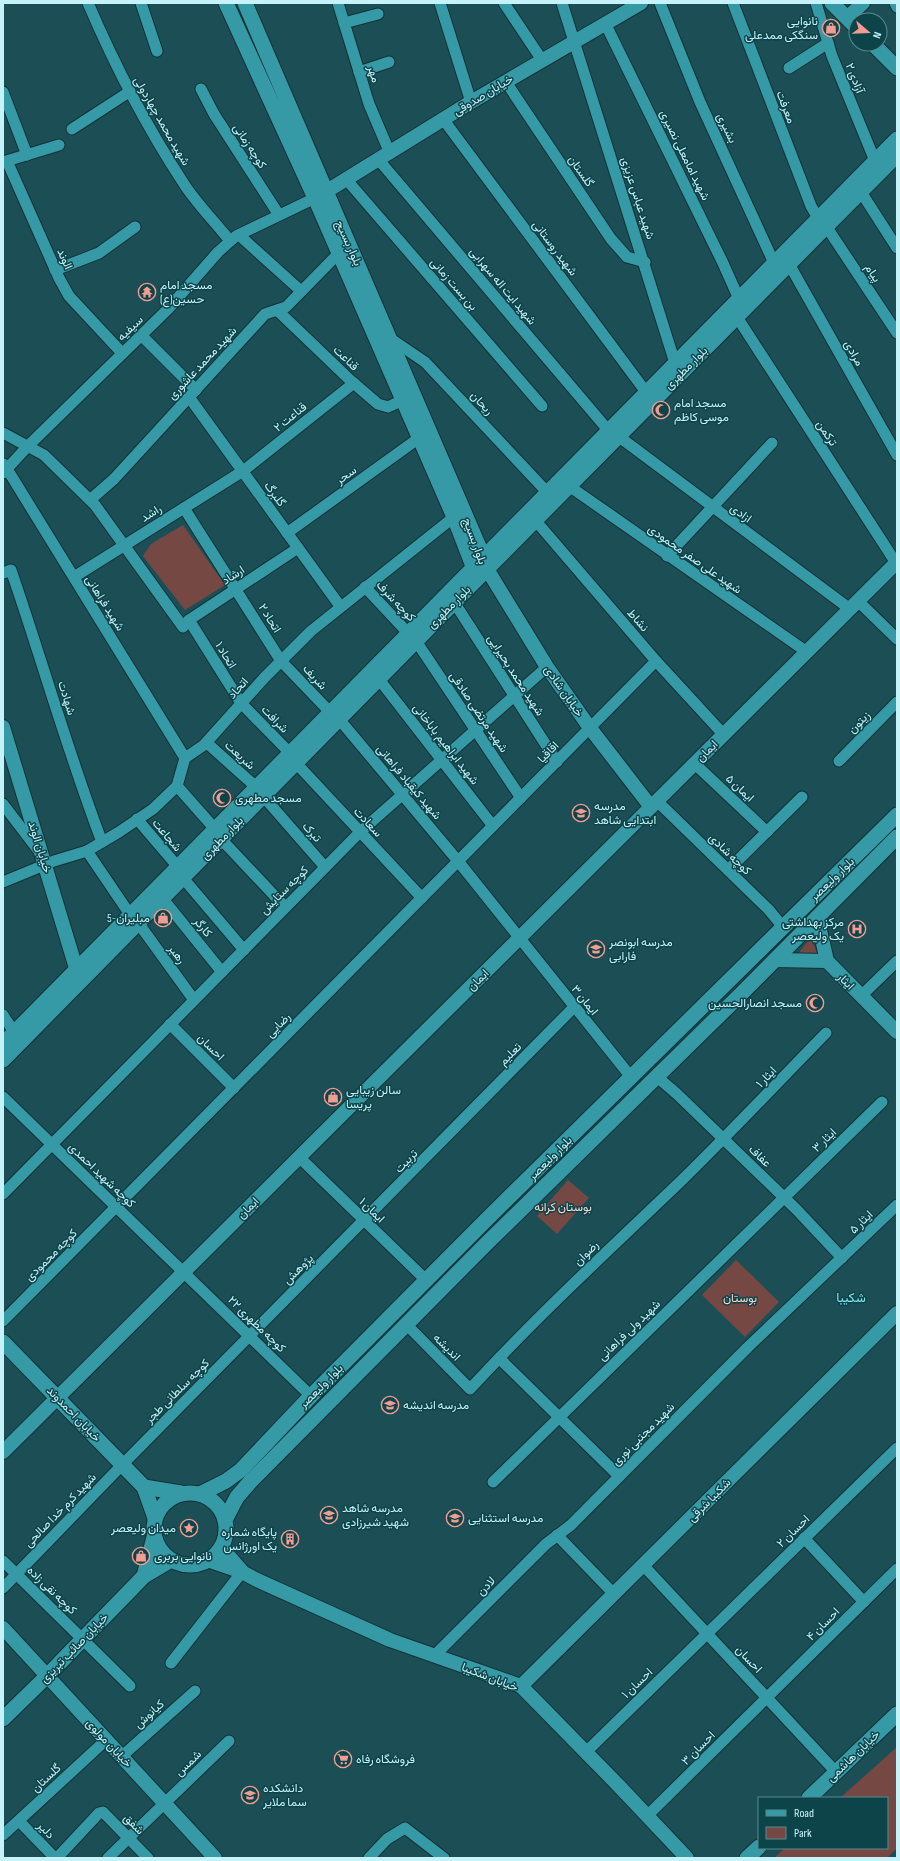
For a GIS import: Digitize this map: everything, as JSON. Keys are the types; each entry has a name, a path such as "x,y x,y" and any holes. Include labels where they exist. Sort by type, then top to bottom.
{"main road":[{"name":"بلوار بسیج","path":"226,3 391,339 481,563"},
{"name":"بلوار بسیج","path":"245,3 321,194 339,253 454,518 481,563"},
{"path":"832,3 848,19"},
{"path":"881,52 897,68"},
{"name":"بلوار مطهری","path":"3,1060 180,873 412,637 547,492 613,433 737,317 782,263 822,222 875,161 897,139"},
{"name":"بلوار مطهری","path":"822,222 861,192 897,155"},
{"name":"بلوار مطهری","path":"334,715 378,678 412,637 454,602 481,563 535,520 569,486 646,392 738,299 782,263"},
{"name":"بلوار ولیعصر","path":"200,1494 226,1481 241,1470 311,1396 631,1077 897,815"},
{"name":"بلوار ولیعصر","path":"225,1520 237,1497 250,1482 406,1324 775,960 897,837"},
{"name":"بلوار مطهری","path":"3,1044 76,968 163,899 180,873"},
{"path":"631,1077 656,1076"},
{"name":"خیابان احمدوند","path":"3,1342 144,1487"},
{"path":"144,1576 154,1537 155,1518 144,1487 181,1493 200,1494 216,1503 225,1520 224,1539 221,1548 207,1560 189,1565 171,1560 163,1554 154,1537"},
{"path":"155,1518 165,1502 181,1493"},
{"name":"خیابان صائب تبریزی","path":"3,1719 144,1576 171,1560"},
{"name":"خیابان هاشمی","path":"810,1797 897,1714"},
{"path":"747,1858 758,1847"}],"street":[{"name":"شهید محمد چهاردولی","path":"88,3 108,50 129,92 185,185 234,238 301,291"},
{"path":"141,3 157,51"},
{"name":"مهر","path":"338,3 383,155"},
{"path":"440,3 471,102"},
{"path":"504,3 542,60"},
{"name":"شهید عباس عزیزی","path":"562,3 645,262 675,363"},
{"name":"بشیری","path":"660,3 700,102 782,263"},
{"name":"معرفت","path":"733,3 811,206 822,222"},
{"name":"آزادی ۲","path":"816,3 828,43 875,161"},
{"path":"858,12 863,3"},
{"path":"895,3 897,7"},
{"name":"خیابان صدوقی","path":"321,194 383,155 633,5"},
{"path":"344,23 378,14"},
{"name":"شهید امامعلی نصیری","path":"605,23 719,254 738,299"},
{"path":"789,68 828,43"},
{"path":"359,72 388,62"},
{"name":"گلستان","path":"506,82 611,239 627,258 645,262"},
{"name":"کوچه زمانی","path":"201,89 214,114 279,216"},
{"path":"3,92 27,155"},
{"path":"72,129 129,92"},
{"name":"شهید روستانی","path":"443,119 646,392"},
{"path":"5,162 59,145"},
{"name":"شهید ایت اله سهرابی","path":"383,155 613,433"},
{"name":"الوند","path":"5,162 68,296 122,353"},
{"name":"بن بست زمانی","path":"346,178 542,406"},
{"path":"861,192 897,248"},
{"name":"سیفیه","path":"4,468 168,309 218,252 234,238 321,194"},
{"name":"پیام","path":"822,222 897,333"},
{"path":"55,270 99,253 135,227"},
{"name":"شهید محمد عاشوری","path":"90,500 114,479 265,314 286,307 339,253"},
{"name":"مرادی","path":"782,263 897,455"},
{"name":"قناعت","path":"277,310 378,404 388,407 403,400"},
{"name":"ترکمن","path":"737,317 897,562"},
{"name":"گلبرگ","path":"141,335 192,393 243,471 340,606"},
{"name":"ریحان","path":"391,339 425,362 547,492"},
{"name":"قناعت ۲","path":"243,471 354,383"},
{"name":"اتحاد ۱","path":"3,433 44,455 90,500 186,623 242,703"},
{"name":"ازادی","path":"613,433 712,508 854,605 897,639"},
{"name":"سحر","path":"287,532 420,438"},
{"path":"666,556 772,443"},
{"name":"شهید فراهانی","path":"4,468 74,577 185,758"},
{"name":"راشد","path":"74,577 243,471"},
{"name":"شهید علی صفر محمودی","path":"569,486 666,556 807,652"},
{"name":"اتحاد ۲","path":"184,508 281,661"},
{"name":"اتحاد","path":"185,758 207,742 281,661 311,631 340,606 454,518"},
{"name":"نشاط","path":"535,520 656,661 724,735"},
{"name":"ارشاد","path":"186,623 236,588 298,548"},
{"name":"ایمان","path":"3,1452 897,562"},
{"name":"خیابان شادی","path":"481,563 547,667 590,728 654,804"},
{"name":"شهادت","path":"3,573 11,570 35,640 80,784 102,842"},
{"name":"کوچه شرف","path":"365,587 412,637"},
{"name":"شهید محمد بحیرایی","path":"454,602 557,762"},
{"name":"شهید مرتضی صادقی","path":"412,637 521,798"},
{"name":"شریف","path":"281,661 334,715"},
{"name":"اقاقیا","path":"458,861 656,661"},
{"name":"کوچه ستایش","path":"3,1194 360,832 547,667"},
{"name":"شهید ابراهیم باباخانی","path":"378,678 493,826"},
{"name":"زیتون","path":"838,760 897,702"},
{"name":"شرافت","path":"242,703 293,758"},
{"name":"شهید کیقباد فراهانی","path":"334,715 458,861 519,939"},
{"name":"خیابان الوند","path":"3,727 76,968"},
{"name":"شریعت","path":"207,742 259,792"},
{"path":"3,882 44,861 54,861 87,851 137,820 152,809 177,786 185,758"},
{"name":"سعادت","path":"293,758 422,898"},
{"name":"ایمان ۵","path":"695,764 767,832"},
{"path":"177,786 218,834 285,907"},
{"name":"تبرک","path":"259,792 325,867"},
{"path":"728,870 802,797"},
{"path":"3,804 44,861"},
{"name":"کوچه شادی","path":"654,804 728,870 783,927"},
{"name":"شجاعت","path":"137,820 244,950"},
{"path":"87,851 135,920"},
{"name":"رضایی","path":"116,1207 458,861"},
{"name":"کارگر","path":"163,899 222,972"},
{"path":"775,960 827,961 817,917"},
{"name":"رهبر","path":"135,920 194,1000"},
{"name":"ایمان ۳","path":"519,939 631,1077"},
{"name":"ایثار","path":"827,961 897,1032"},
{"path":"861,996 897,961"},
{"name":"تعلیم","path":"465,1118 574,1007"},
{"path":"3,1015 14,1032"},
{"name":"احسان","path":"170,1024 234,1088"},
{"name":"ایثار ۱","path":"723,1139 826,1033"},
{"name":"عفاف","path":"656,1076 783,1197 842,1258"},
{"name":"کوچه شهید احمدی","path":"3,1097 184,1272"},
{"name":"ایثار ۳","path":"783,1197 882,1102"},
{"name":"تربیت","path":"365,1221 465,1118"},
{"name":"رضوان","path":"470,1389 499,1358 723,1139"},
{"name":"ایمان ۱","path":"299,1157 427,1281"},
{"name":"شهید ولی فراهانی","path":"493,1482 783,1197"},
{"name":"ایثار ۵","path":"746,1349 897,1205"},
{"name":"کوچه محمودی","path":"3,1322 116,1207"},
{"name":"پژوهش","path":"250,1336 365,1221"},
{"name":"کوچه مطهری ۲۲","path":"184,1272 311,1396"},
{"name":"شکیبا شرقی","path":"521,1686 897,1314"},
{"name":"اندیشه","path":"406,1324 470,1389"},
{"name":"کوچه سلطانی طجر","path":"122,1465 250,1336"},
{"name":"شهید مجتبی نوری","path":"557,1535 571,1525 746,1349"},
{"path":"499,1358 560,1416 619,1476"},
{"name":"احسان ۲","path":"707,1633 897,1448"},
{"name":"شهید کرم خدا صالحی","path":"3,1588 122,1465"},
{"path":"557,1535 614,1594"},
{"name":"لادن","path":"434,1656 546,1544 557,1535"},
{"path":"804,1538 864,1602"},
{"path":"171,1663 242,1572 221,1548"},
{"name":"خیابان شکیبا","path":"207,1560 242,1572 390,1640 521,1686 586,1752 686,1858"},
{"name":"کوچه نقی زاده","path":"3,1561 130,1686"},
{"name":"احسان","path":"643,1565 836,1772"},
{"name":"احسان ۴","path":"767,1698 897,1569"},
{"name":"خیابان مولوی","path":"3,1628 215,1858"},
{"name":"احسان ۱","path":"586,1752 707,1633"},
{"name":"کیانوش","path":"121,1756 194,1691"},
{"name":"احسان ۳","path":"647,1816 767,1698"},
{"name":"گلستان","path":"3,1835 106,1740"},
{"name":"شمس","path":"108,1858 229,1741"},
{"name":"شفق","path":"56,1858 99,1813 103,1812 148,1858"},
{"name":"دلیر","path":"19,1821 56,1858"},
{"path":"369,1858 387,1839 405,1828 444,1858"}],"green space":[{"path":"183,525 225,585 185,610 143,556 151,544"},
{"path":"811,937 817,953 798,954"},
{"name":"بوستان کرانه","path":"568,1180 589,1198 557,1234 537,1216"},
{"name":"بوستان","path":"736,1260 779,1302 745,1337 702,1295"},
{"path":"897,1747 897,1848 887,1858 774,1858 784,1849 888,1849 888,1797 841,1797"}],"place":[{"name":"نانوایی سنگکی ممدعلی","path":"831,28"},
{"name":"مسجد امام حسین(ع)","path":"147,292"},
{"name":"مسجد امام موسی کاظم","path":"661,410"},
{"name":"مسجد مطهری","path":"222,798"},
{"name":"مدرسه ابتدایی شاهد","path":"581,813"},
{"name":"مبلیران-5","path":"163,918"},
{"name":"مرکز بهداشتی یک ولیعصر","path":"857,929"},
{"name":"مدرسه ابونصر فارابی","path":"596,949"},
{"name":"مسجد انصارالحسین","path":"815,1003"},
{"name":"سالن زیبایی پریسا","path":"333,1097"},
{"name":"مدرسه اندیشه","path":"390,1405"},
{"name":"مدرسه شاهد شهید شیرزادی","path":"329,1515"},
{"name":"مدرسه استثنایی","path":"455,1518"},
{"name":"میدان ولیعصر","path":"189,1528"},
{"name":"پایگاه شماره یک اورژانس","path":"290,1539"},
{"name":"نانوایی بربری","path":"141,1556"},
{"name":"فروشگاه رفاه","path":"343,1759"},
{"name":"دانشکده سما ملایر","path":"250,1795"}],"district":[{"name":"شکیبا","path":"851,1297"}]}
